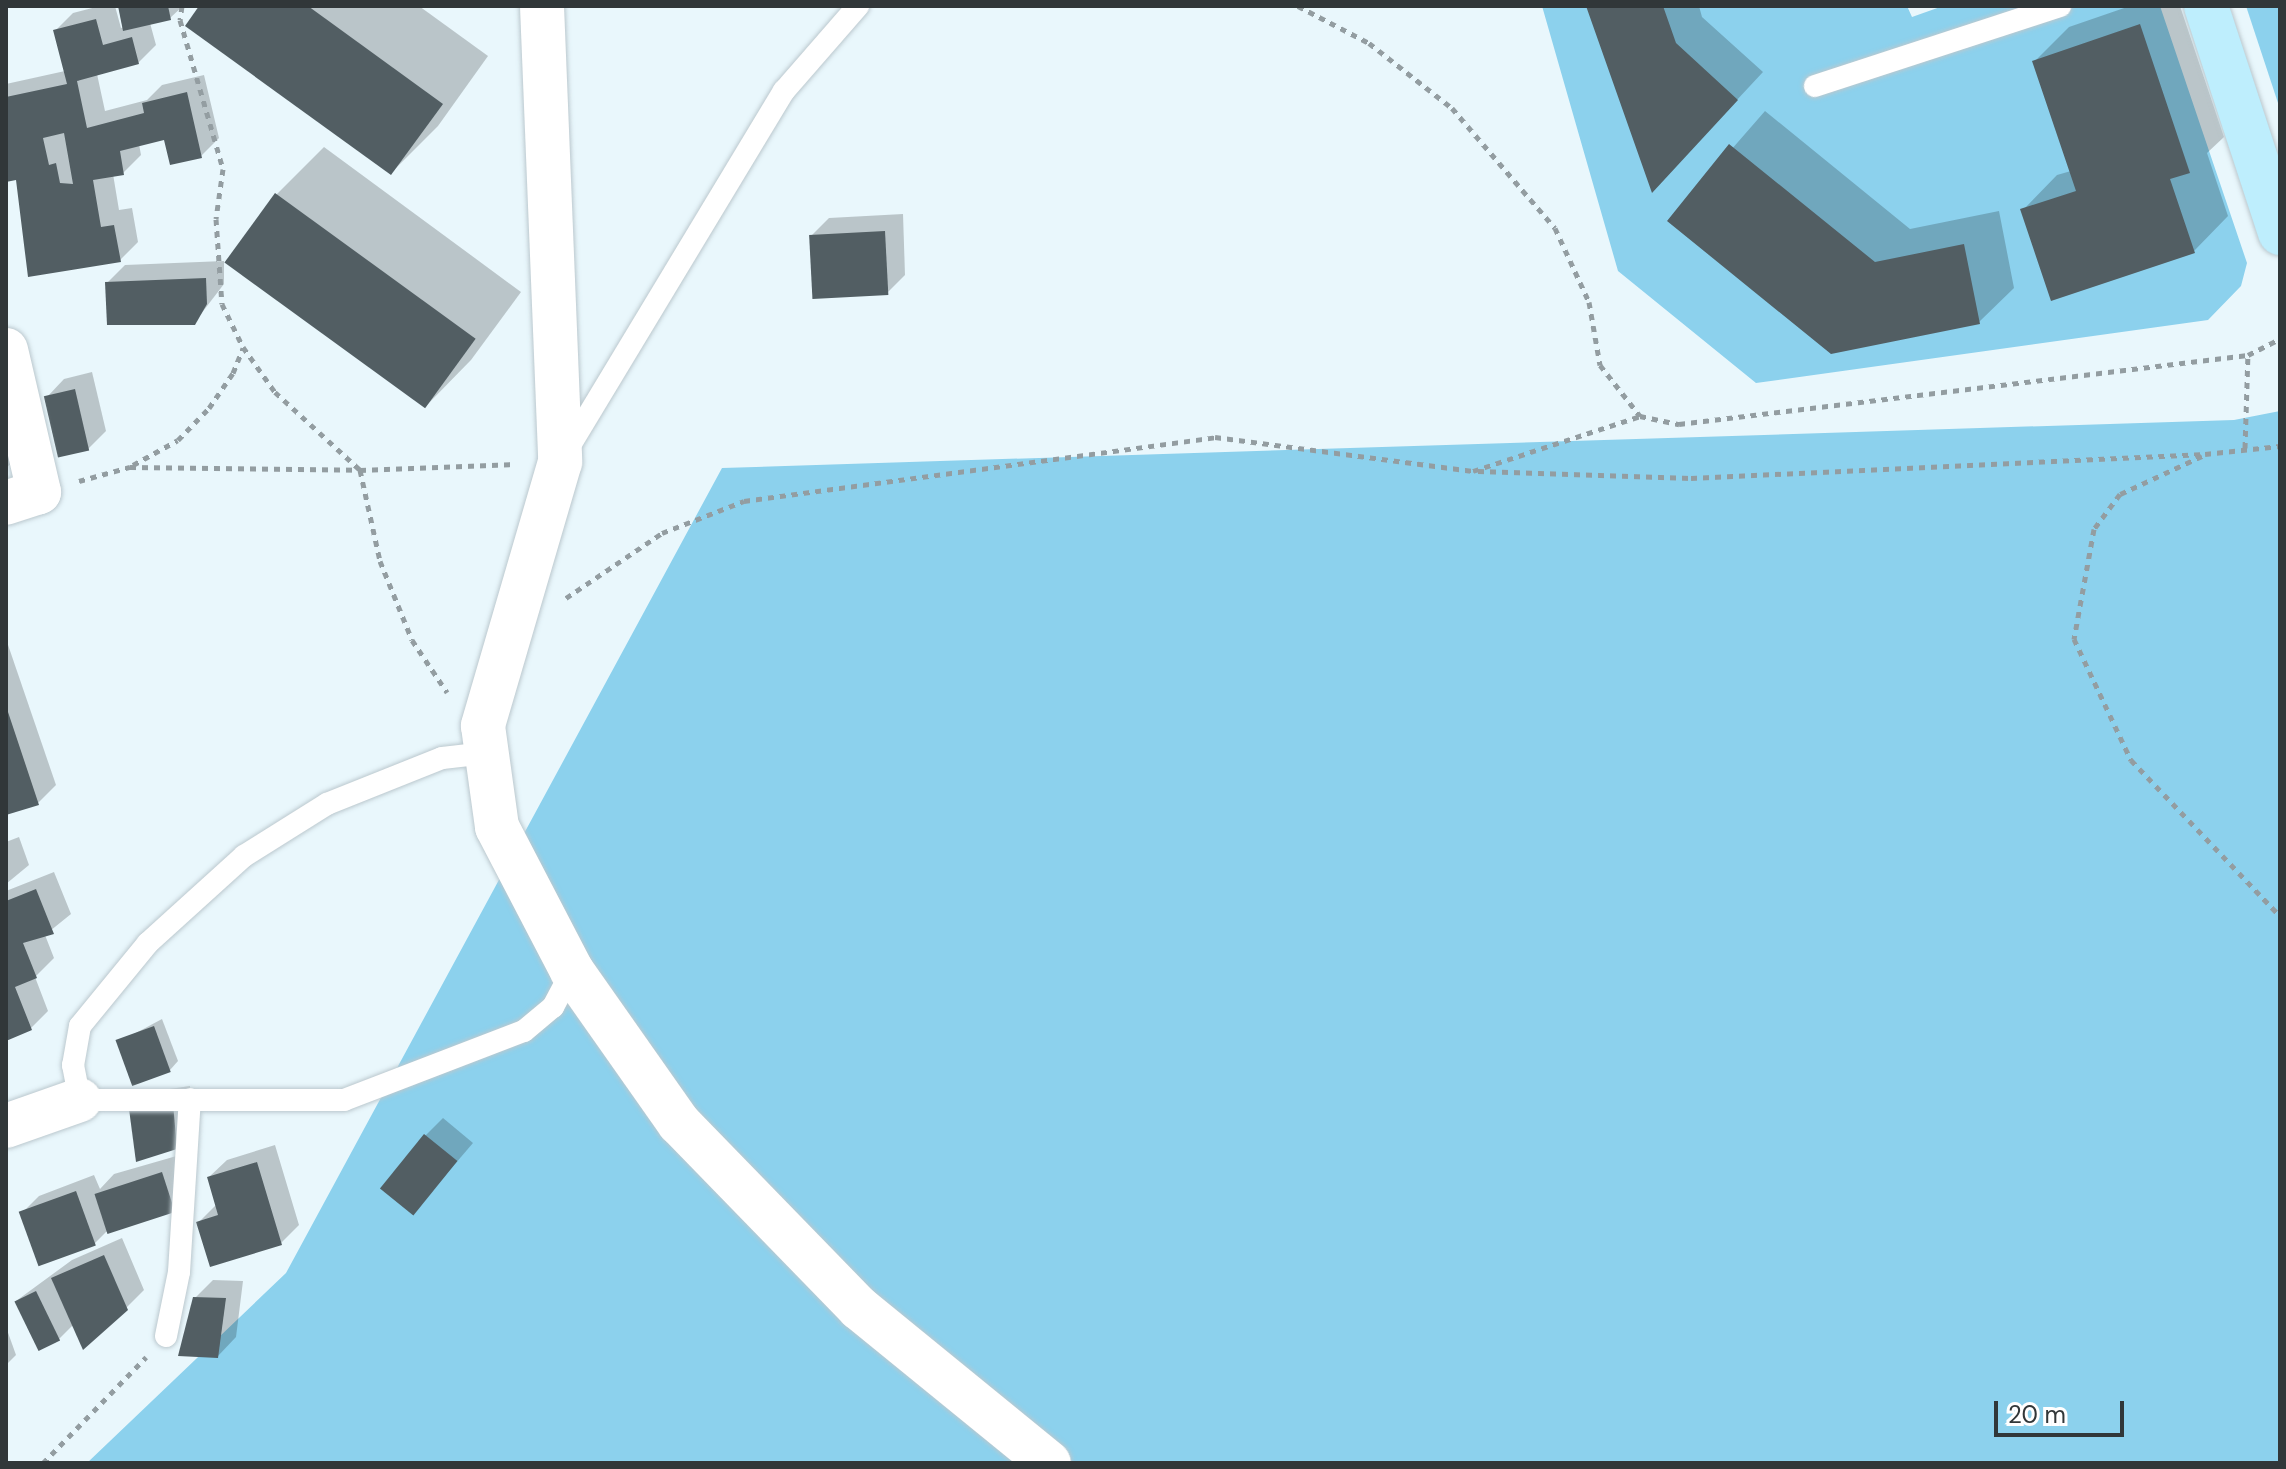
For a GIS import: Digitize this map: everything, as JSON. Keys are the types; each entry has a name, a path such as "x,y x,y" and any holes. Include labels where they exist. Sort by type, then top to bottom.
{"street":[{"path":"542,6 560,462 509,636 484,739 497,827 572,971 690,1134 859,1308 1049,1463"},
{"path":"2206,6 2280,233"},
{"path":"6,350 23,498"},
{"path":"6,1126 80,1100"}],"lane":[{"path":"560,462 784,91 858,6"},
{"path":"1815,86 2060,6"},
{"path":"6,523 23,498"},
{"path":"484,739 327,804 244,856 148,943 80,1026 73,1065 80,1100 344,1100 524,1031 553,1007 572,971"},
{"path":"166,1336 179,1272 190,1099"}],"path":[{"path":"182,6 180,20 223,169 216,219 222,304 243,347 275,392 360,470 380,561 412,640 441,687 484,739"},
{"path":"1298,6 1369,43 1452,108 1555,228 1589,302 1600,365 1640,416"},
{"path":"1473,471 1640,416 1679,424 2248,355 2280,339"},
{"path":"23,498 130,467 178,440 209,408 233,373 243,347"},
{"path":"2245,448 2248,355"},
{"path":"509,636 662,533 744,501 1215,437 1473,471 1691,478 2205,454 2280,446"},
{"path":"2205,454 2120,494 2094,529 2074,639 2131,760 2280,916"},
{"path":"130,467 360,470 560,462"},
{"path":"43,1463 166,1336"}],"shaded area":[{"path":"1542,6 1907,6 1912,17 1943,6 2160,6 2247,263 2241,286 2208,320 1756,383 1618,271"},
{"path":"2246,6 2280,6 2280,109"},
{"path":"2280,411 2280,1463 87,1463 286,1273 722,468 2234,420"}],"building":[{"path":"118,6 168,6 171,20 123,31"},
{"path":"199,6 308,6 443,104 391,175 185,26"},
{"path":"1586,6 1663,6 1676,43 1738,100 1652,193"},
{"path":"96,19 103,45 132,37 139,64 77,81 87,128 144,113 142,103 187,92 202,158 170,165 164,140 120,151 124,175 93,180 101,227 114,225 121,262 28,277 16,180 6,182 6,97 67,84 53,30","holes":["64,133 73,184 60,183 56,163 49,165 43,138"]},
{"path":"2140,24 2190,173 2170,179 2195,253 2051,301 2020,209 2076,191 2032,61"},
{"path":"1729,144 1875,262 1964,244 1980,324 1831,354 1667,221"},
{"path":"275,193 476,339 425,408 224,263"},
{"path":"885,231 888,295 812,299 809,235"},
{"path":"206,278 207,304 195,325 107,325 105,282"},
{"path":"75,389 89,450 58,458 44,396"},
{"path":"6,706 39,805 6,815"},
{"path":"36,889 54,934 23,943 37,978 15,987 32,1030 6,1041 6,901"},
{"path":"154,1026 171,1072 132,1086 115,1040"},
{"path":"173,1103 177,1149 136,1162 129,1109"},
{"path":"424,1134 457,1161 413,1215 380,1188"},
{"path":"257,1162 282,1245 210,1267 196,1222 218,1215 207,1177"},
{"path":"162,1172 175,1212 107,1234 94,1194"},
{"path":"76,1191 96,1246 39,1266 19,1212"},
{"path":"104,1255 128,1310 83,1350 51,1278"},
{"path":"36,1291 60,1340 39,1351 14,1302"},
{"path":"193,1297 226,1298 218,1358 178,1356"}]}
